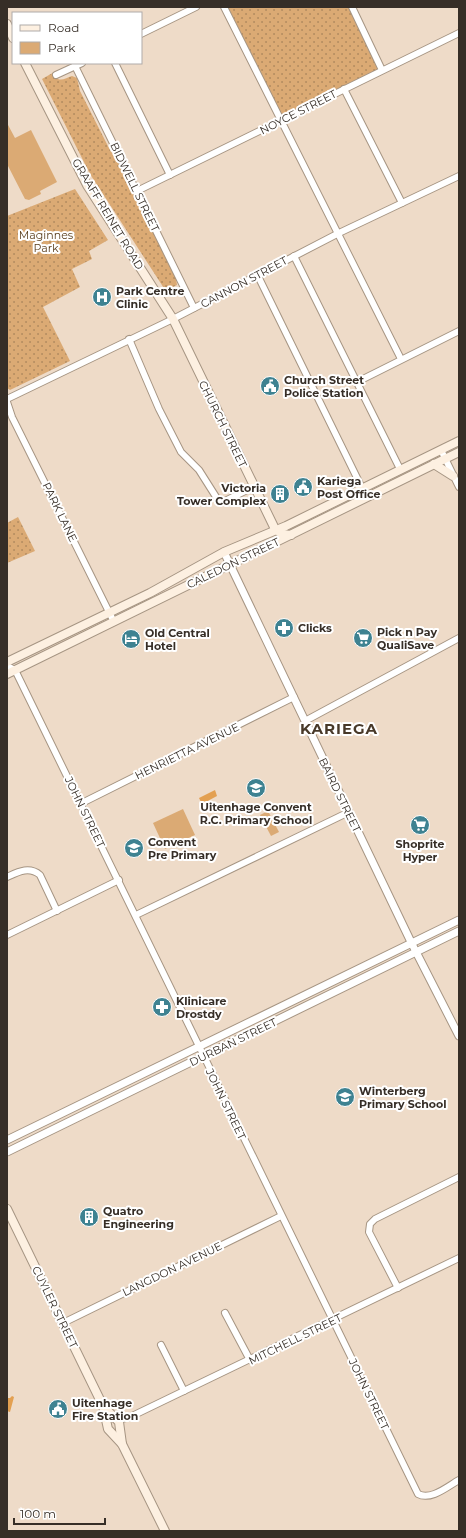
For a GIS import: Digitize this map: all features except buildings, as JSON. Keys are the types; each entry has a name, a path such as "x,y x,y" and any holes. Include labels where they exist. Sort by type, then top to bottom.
{"main road":[{"path":"7,24 10,36"},
{"name":"GRAAFF REINET ROAD","path":"26,64 88,184 173,319"},
{"name":"CHURCH STREET","path":"173,319 275,529"},
{"name":"CALEDON STREET","path":"7,662 150,593 224,552 275,529 286,526 459,441"},
{"name":"CALEDON STREET","path":"7,674 459,452"},
{"path":"434,464 453,476"},
{"path":"270,545 275,529 282,534 291,535"},
{"name":"CUYLER STREET","path":"7,1209 103,1406 116,1424 122,1444 165,1531"},
{"name":"CUYLER STREET","path":"116,1424 108,1429 122,1444"}],"street":[{"path":"142,34 196,7"},
{"path":"224,7 280,121 339,233 401,359"},
{"path":"352,7 382,70"},
{"name":"NOYCE STREET","path":"137,191 459,33"},
{"path":"56,75 78,64"},
{"name":"BIDWELL STREET","path":"78,64 137,191 194,308"},
{"path":"115,64 170,175"},
{"path":"344,89 402,203"},
{"name":"CANNON STREET","path":"7,401 173,319 257,274 339,233 459,176"},
{"path":"294,256 400,469"},
{"path":"257,274 362,488"},
{"path":"357,382 459,331"},
{"path":"129,340 159,409 181,452 199,470 218,500 222,502 254,487"},
{"name":"PARK LANE","path":"7,401 12,417 114,622"},
{"path":"441,450 459,487"},
{"name":"BAIRD STREET","path":"224,552 411,942 459,1036"},
{"path":"305,721 459,638"},
{"path":"7,666 15,670"},
{"name":"JOHN STREET","path":"15,670 418,1494 421,1496 431,1495 459,1480"},
{"name":"HENRIETTA AVENUE","path":"80,804 294,697"},
{"path":"136,915 349,812"},
{"path":"7,877 24,870 32,870 38,873 57,912"},
{"path":"7,935 57,912 119,880"},
{"name":"DURBAN STREET","path":"7,1140 411,942 459,920"},
{"name":"DURBAN STREET","path":"7,1152 459,931"},
{"path":"398,1288 369,1232 371,1223 378,1217 459,1177"},
{"name":"LANGDON AVENUE","path":"63,1323 282,1216"},
{"name":"MITCHELL STREET","path":"116,1424 184,1390 334,1320 459,1258"},
{"path":"225,1313 250,1360"},
{"path":"161,1344 184,1390"}],"green space":[{"path":"224,7 352,7 382,70 280,121"},
{"path":"56,71 55,76 61,80 72,76 77,78 80,91 111,152 114,154 176,278 177,285 173,287 175,292 169,296 90,174 42,79"},
{"path":"7,123 15,138 31,130 57,182 40,191 41,194 29,200 25,199 7,164"},
{"name":"Maginnes Park","path":"75,189 108,240 89,251 92,259 72,269 80,287 43,307 70,361 10,390 7,388 7,216"},
{"path":"18,517 35,551 7,563 7,523"},
{"path":"183,809 195,835 165,849 153,823"},
{"path":"268,811 279,832 271,836 260,815"}],"shaded area":[{"path":"215,790 217,796 202,804 199,798"},
{"path":"12,1396 14,1397 10,1412 7,1411 7,1398"}],"place":[{"name":"Park Centre Clinic","path":"102,297"},
{"name":"Church Street Police Station","path":"270,386"},
{"name":"Kariega Post Office","path":"303,487"},
{"name":"Victoria Tower Complex","path":"280,494"},
{"name":"Clicks","path":"284,628"},
{"name":"Pick n Pay QualiSave","path":"363,638"},
{"name":"Old Central Hotel","path":"131,639"},
{"name":"Uitenhage Convent R.C. Primary School","path":"256,788"},
{"name":"Shoprite Hyper","path":"420,825"},
{"name":"Convent Pre Primary","path":"134,848"},
{"name":"Klinicare Drostdy","path":"162,1007"},
{"name":"Winterberg Primary School","path":"345,1097"},
{"name":"Quatro Engineering","path":"89,1217"},
{"name":"Uitenhage Fire Station","path":"58,1409"}],"district":[{"name":"KARIEGA","path":"339,728"}]}
